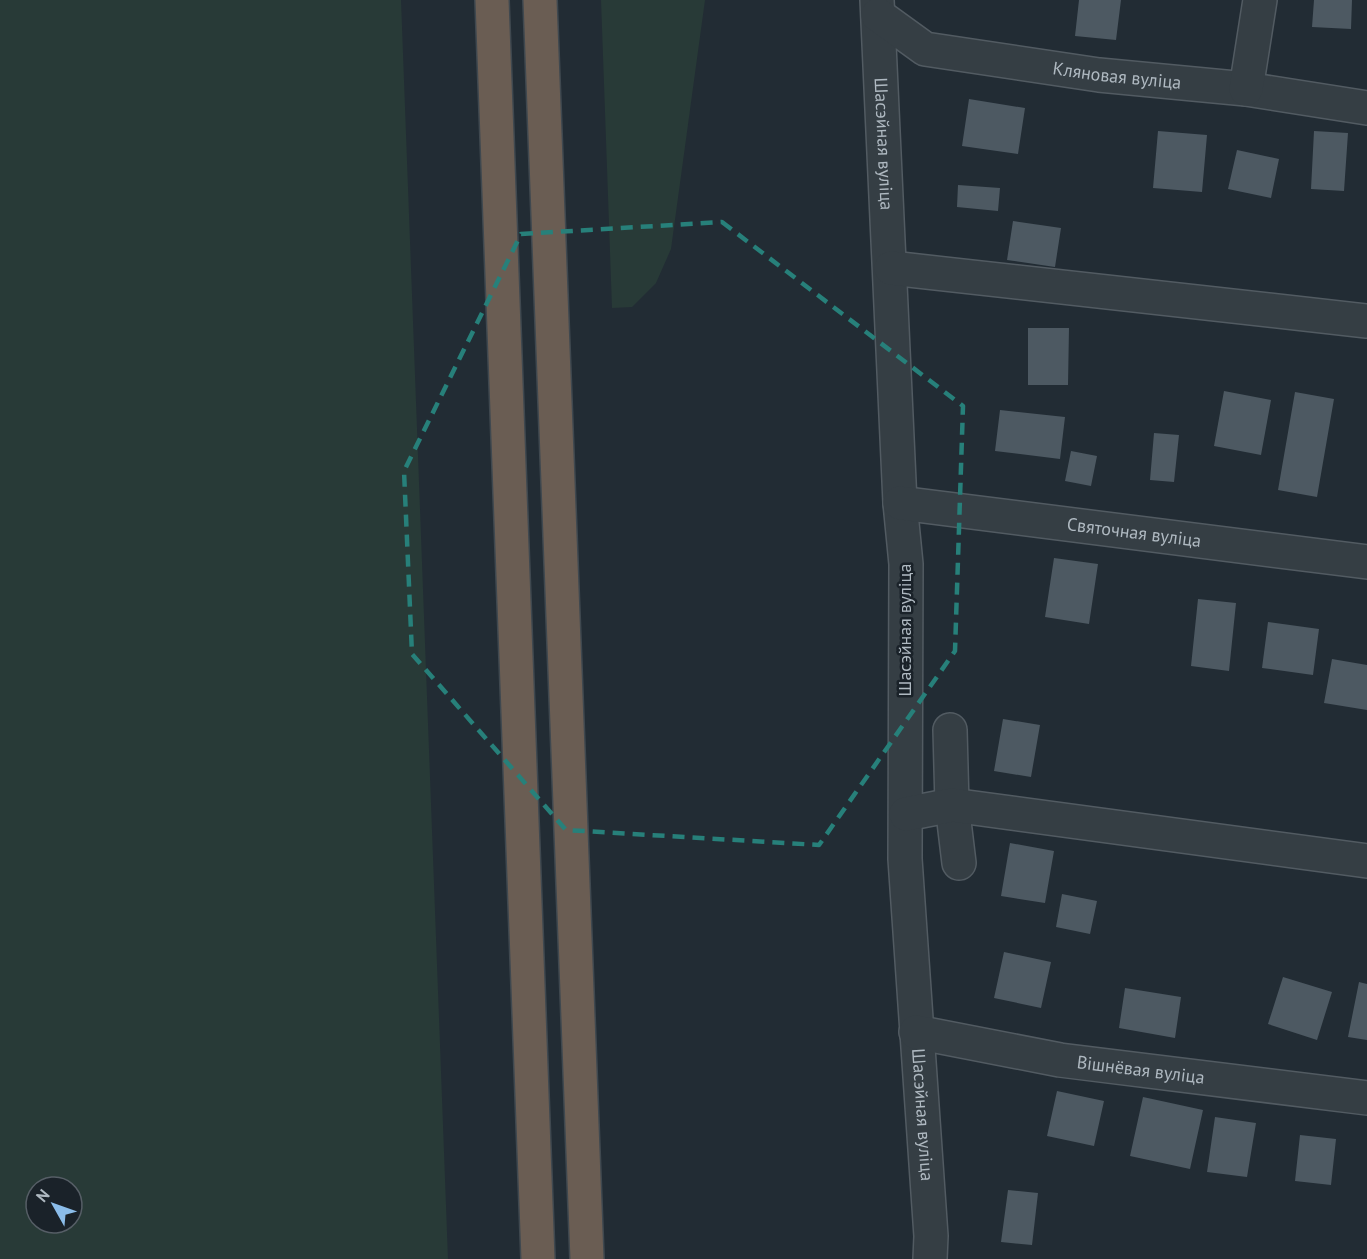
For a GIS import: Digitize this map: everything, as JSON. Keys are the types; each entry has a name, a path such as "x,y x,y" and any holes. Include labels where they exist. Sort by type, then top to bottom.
{"highway":[{"path":"492,0 538,1259"},
{"path":"540,0 587,1259"}],"street":[{"path":"1246,88 1260,0"},
{"name":"Кляновая вуліца","path":"878,7 925,49 1099,75 1246,88 1367,108"},
{"name":"Шасэйная вуліца","path":"878,7 900,503 906,564 905,859 931,1236 930,1259"},
{"path":"891,268 1367,321"},
{"name":"Святочная вуліца","path":"900,503 1367,562"},
{"path":"950,730 952,805 959,863"},
{"path":"906,814 952,805 1367,861"},
{"name":"Вішнёвая вуліца","path":"916,1032 1060,1060 1367,1098"}],"highlighted area":[{"path":"722,222 963,406 955,651 819,845 566,830 412,654 404,471 521,234"}],"green space":[{"path":"0,0 401,0 448,1259 0,1259"},
{"path":"601,0 705,0 671,249 656,283 632,307 612,308"}],"building":[{"path":"1079,0 1121,0 1116,40 1075,36"},
{"path":"1314,0 1352,0 1351,29 1312,27"},
{"path":"969,99 1025,108 1018,154 962,146"},
{"path":"1158,131 1207,135 1202,192 1153,188"},
{"path":"1314,131 1348,133 1344,191 1311,189"},
{"path":"1237,150 1279,159 1271,198 1228,189"},
{"path":"958,185 1000,188 998,211 957,207"},
{"path":"1013,221 1061,228 1055,267 1007,260"},
{"path":"1028,328 1069,328 1068,385 1028,385"},
{"path":"1224,391 1271,400 1261,455 1214,446"},
{"path":"1295,392 1334,399 1317,497 1278,490"},
{"path":"1000,410 1065,417 1060,459 995,451"},
{"path":"1154,433 1179,435 1174,482 1150,480"},
{"path":"1071,451 1097,456 1091,486 1065,481"},
{"path":"1054,558 1098,564 1089,624 1045,617"},
{"path":"1198,599 1236,603 1229,671 1191,666"},
{"path":"1268,622 1319,629 1313,675 1262,668"},
{"path":"1332,659 1367,665 1367,710 1324,703"},
{"path":"1003,719 1040,725 1031,777 994,771"},
{"path":"1010,843 1054,851 1045,903 1001,896"},
{"path":"1062,894 1097,901 1090,934 1056,927"},
{"path":"1004,952 1051,962 1041,1008 994,998"},
{"path":"1283,977 1332,992 1317,1040 1268,1024"},
{"path":"1359,982 1367,984 1367,1040 1348,1037"},
{"path":"1125,988 1181,997 1175,1038 1119,1028"},
{"path":"1057,1091 1104,1101 1094,1146 1047,1136"},
{"path":"1143,1097 1203,1110 1190,1169 1130,1156"},
{"path":"1215,1117 1256,1123 1247,1177 1207,1172"},
{"path":"1300,1135 1336,1139 1331,1185 1295,1181"},
{"path":"1008,1190 1038,1193 1032,1245 1001,1242"}]}
